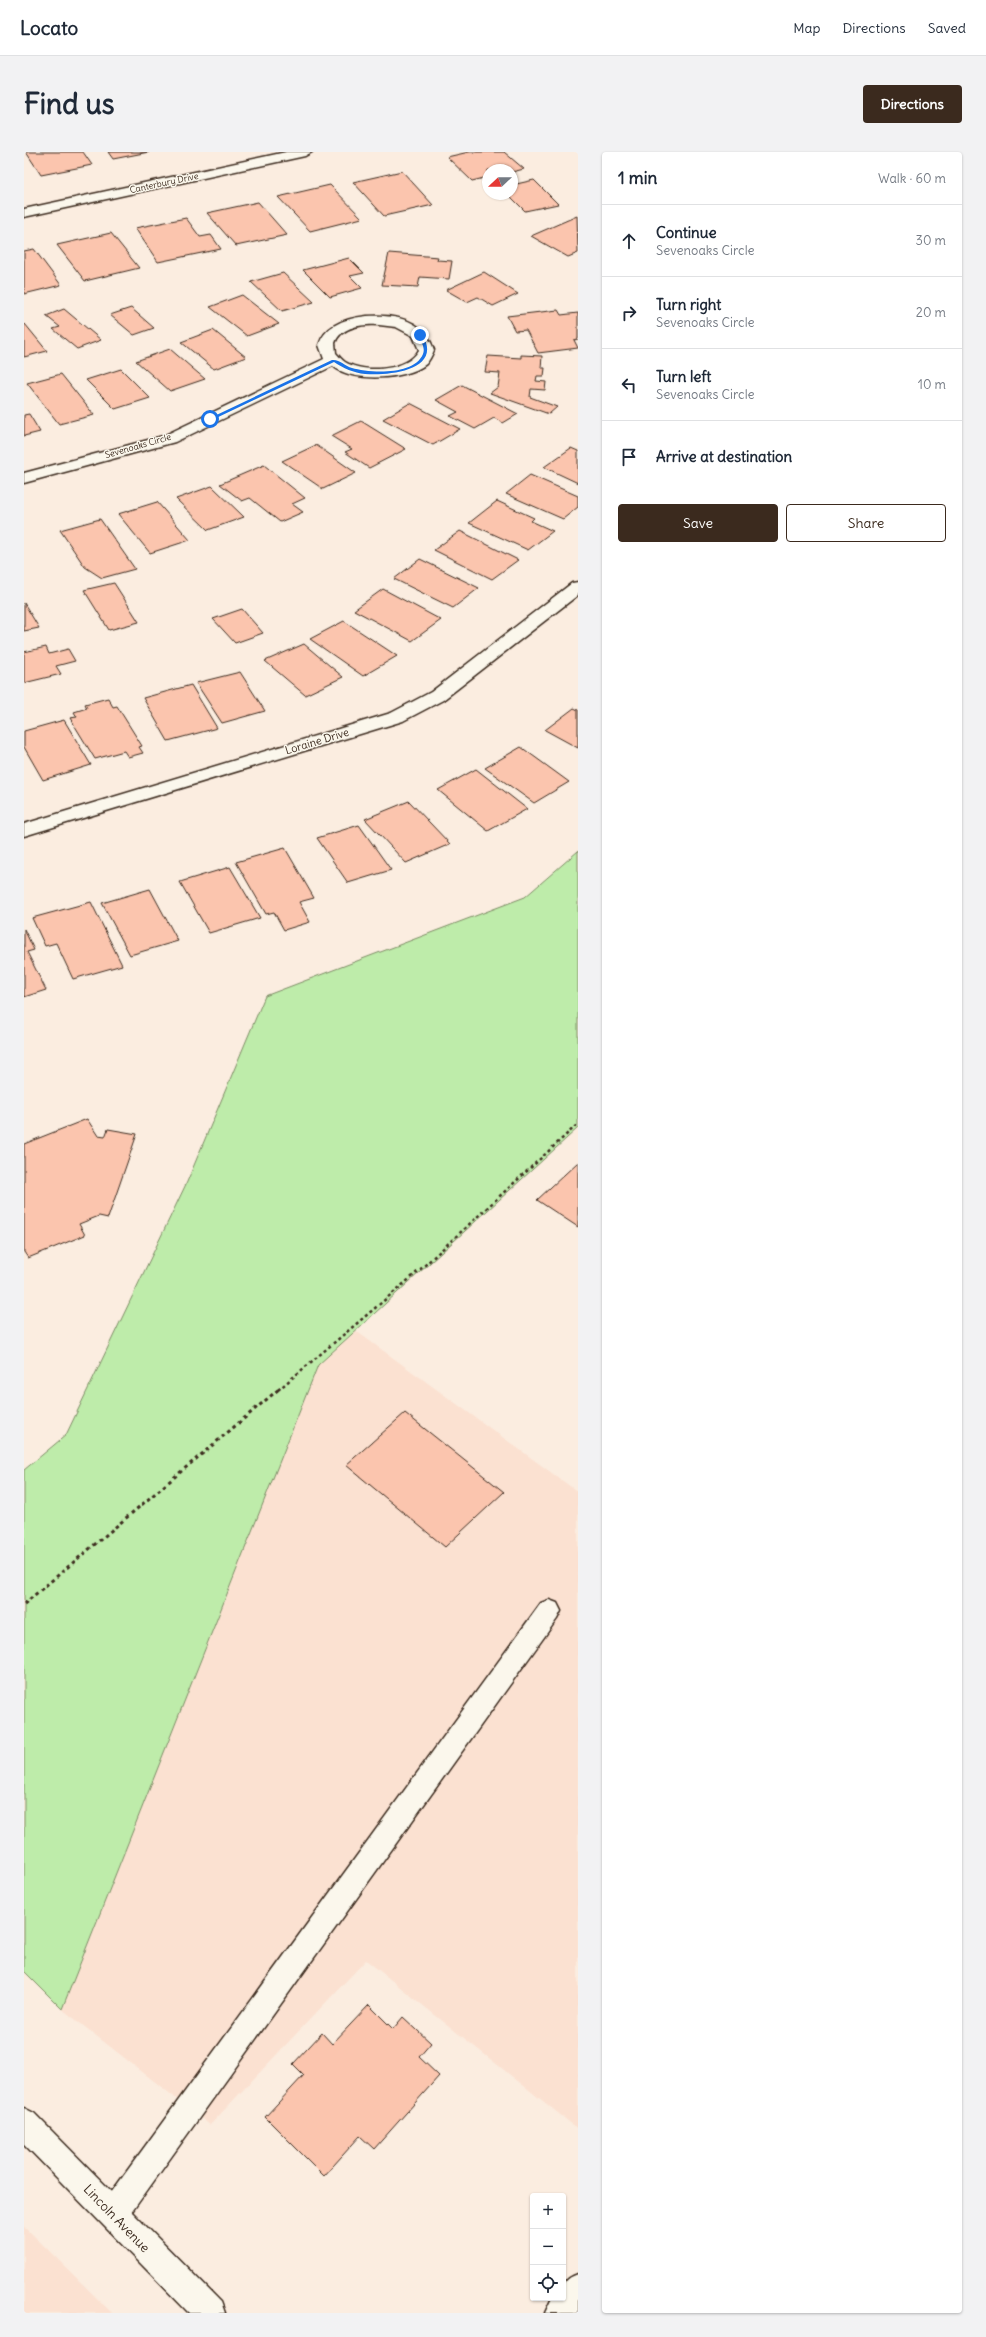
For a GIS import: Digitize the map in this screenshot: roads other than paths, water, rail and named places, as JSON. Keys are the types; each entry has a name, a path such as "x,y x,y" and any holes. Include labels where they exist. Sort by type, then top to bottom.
{"street":[{"name":"Canterbury Drive","path":"24,213 305,152"},
{"path":"366,321 392,322 408,327 420,335 426,348 425,355 416,364 389,373 358,372 334,360 327,348 331,336 345,326 366,321"},
{"name":"Sevenoaks Circle","path":"24,478 169,439 334,360"},
{"name":"Loraine Drive","path":"24,830 397,717 436,696 578,587"},
{"name":"Lincoln Avenue","path":"24,2123 210,2313"},
{"path":"560,2313 578,2289"}],"lane":[{"path":"113,2214 550,1611"}]}
